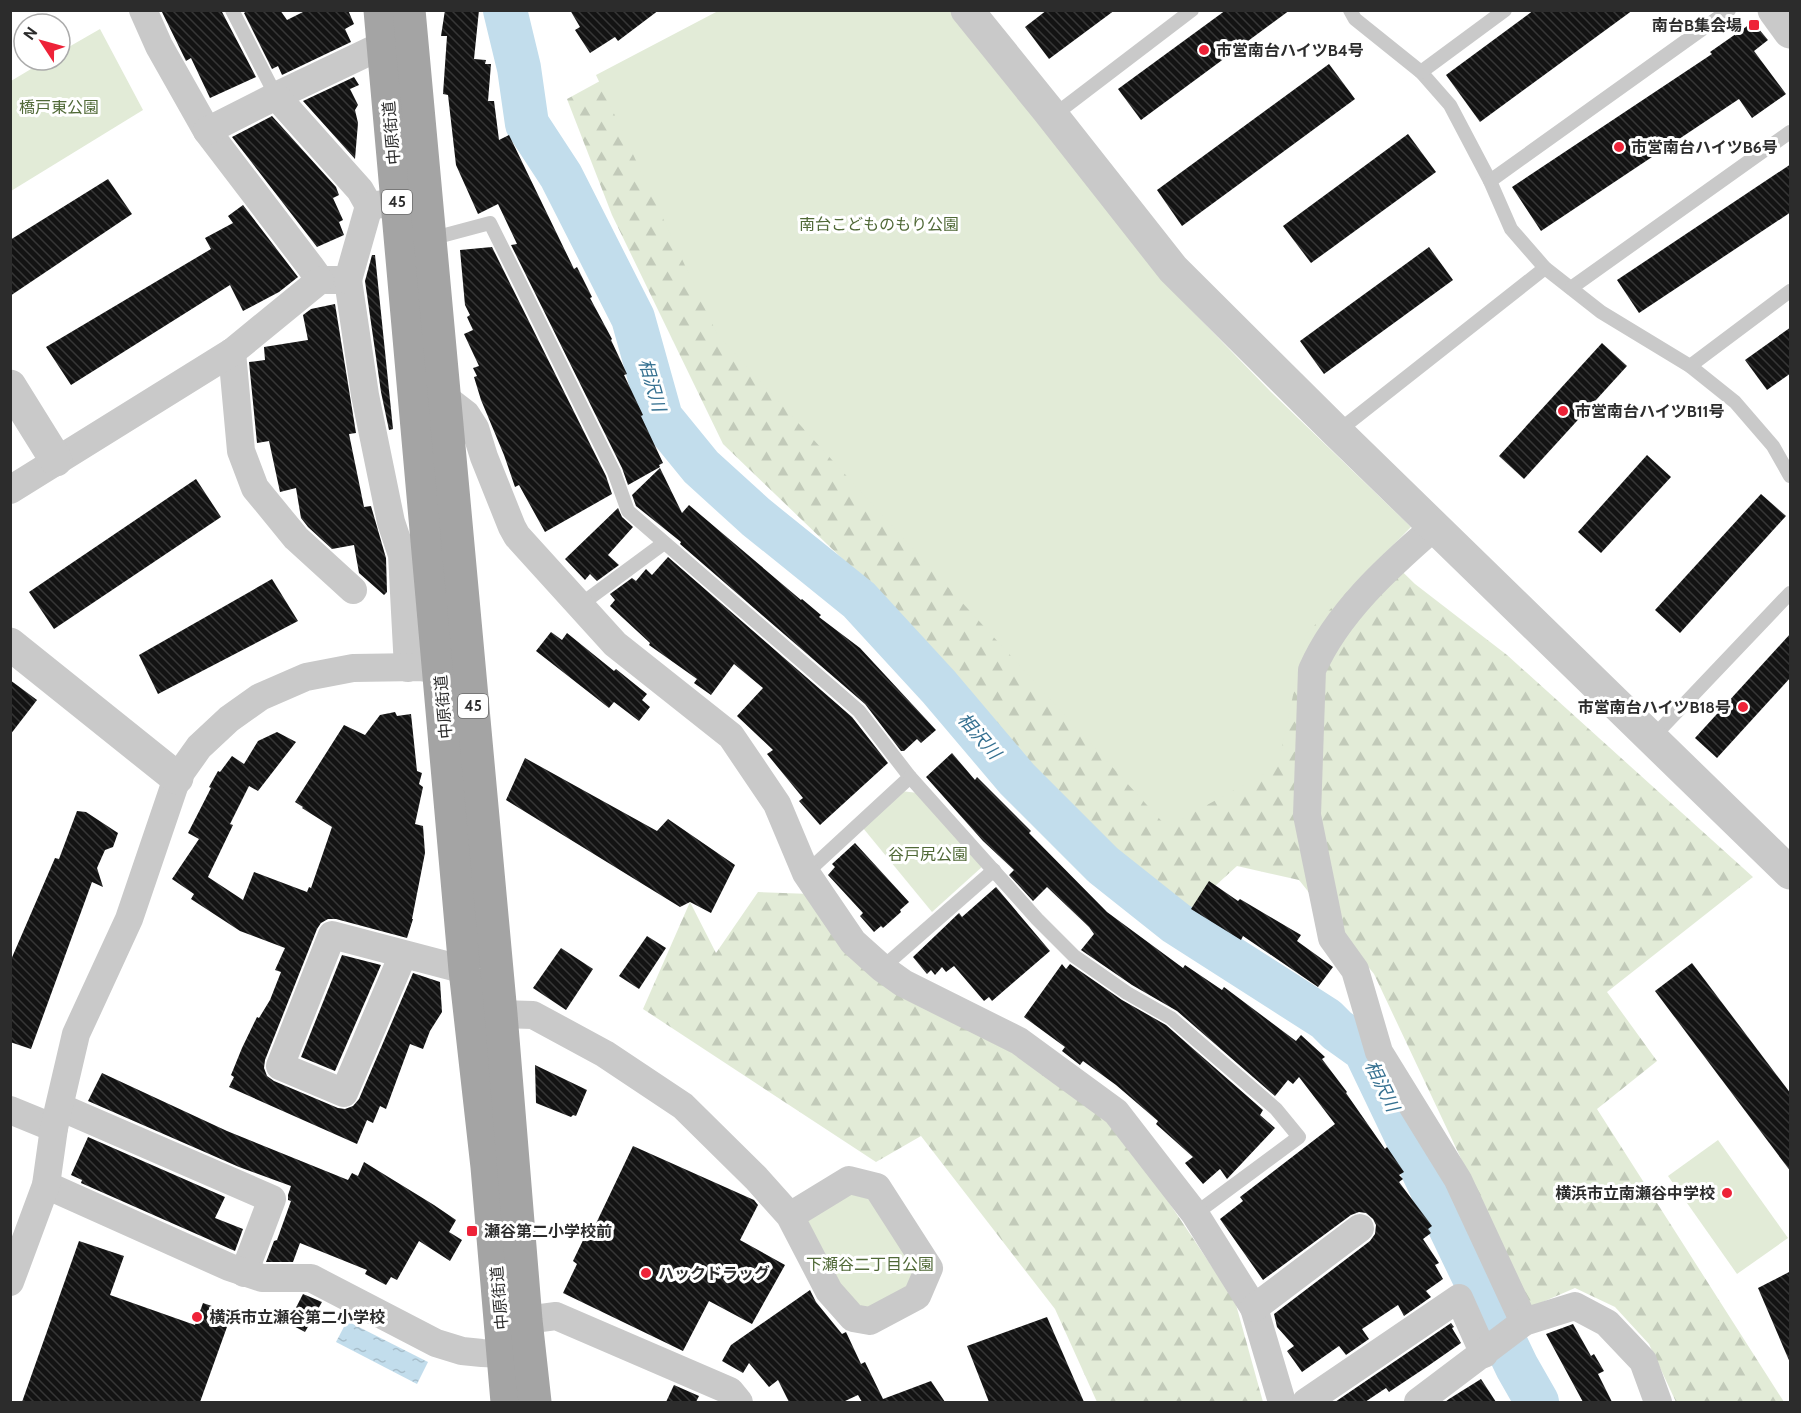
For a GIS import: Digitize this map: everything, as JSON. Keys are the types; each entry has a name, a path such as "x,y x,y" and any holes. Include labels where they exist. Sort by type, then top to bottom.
{"main road":[{"name":"中原街道","path":"380,10 383,45 383,204 430,395 501,1014 515,1337 507,1402"},
{"name":"中原街道","path":"409,10 430,239 430,395 440,670 465,970 515,1337 535,1402"}],"street":[{"path":"142,10 159,46 207,131 334,280 364,395 391,522 402,555 408,668"},
{"path":"967,10 1173,269 1336,432 1791,873"},
{"path":"1774,10 1791,32"},
{"path":"207,131 383,45"},
{"path":"10,490 232,352 334,280 383,204 360,190 276,96"},
{"path":"232,352 240,451 255,488 296,538 353,590"},
{"path":"10,386 56,460"},
{"path":"430,395 465,414 475,428 484,457 512,527 518,536 615,644 731,736 777,804 806,873 853,942 903,983 1019,1041 1116,1112 1195,1214 1254,1308 1282,1402"},
{"path":"1434,527 1350,609 1318,656 1312,670 1307,815 1332,938 1355,970 1378,1052 1458,1180 1503,1339"},
{"path":"10,644 177,778"},
{"path":"10,1282 46,1185 57,1118 76,1034 129,919 177,778 199,747 229,719 260,698 306,677 353,668 440,670"},
{"path":"403,955 344,1093 280,1066 333,935 465,970"},
{"path":"501,1014 533,1015 605,1054 683,1106 756,1178 790,1216 829,1291 853,1318 870,1321 917,1296 929,1268 877,1186 849,1180 790,1216"},
{"path":"10,1110 57,1118 272,1199 244,1273"},
{"path":"46,1185 244,1273 262,1278 311,1278 436,1344 462,1351 515,1337 556,1316 730,1391 739,1402"},
{"path":"1254,1308 1360,1228"},
{"path":"1306,1402 1459,1298 1503,1339"},
{"path":"1418,1402 1503,1339 1575,1306 1607,1323 1642,1361 1658,1402"}],"lane":[{"path":"232,10 276,96"},
{"path":"1053,116 1192,10"},
{"path":"1350,10 1355,19 1421,72 1450,105 1490,181 1511,229 1545,268 1601,312 1690,366 1735,402 1773,446 1786,456 1791,476"},
{"path":"1421,72 1505,10"},
{"path":"1490,181 1729,10"},
{"path":"1571,288 1791,132"},
{"path":"430,239 490,223 614,472 628,511 859,711 910,777 1074,956 1127,993 1171,1018 1276,1109 1299,1137 1195,1214"},
{"path":"1336,432 1545,268"},
{"path":"1690,366 1791,291"},
{"path":"580,605 663,543"},
{"path":"1653,737 1791,593"},
{"path":"806,873 910,777"},
{"path":"882,968 994,870"}],"green space":[{"name":"南台こどものもり公園","path":"718,11 953,11 1166,284 1271,392 1411,527 1306,634 1278,766 1167,827 717,334 596,75"},
{"path":"708,22 1291,463 1415,584 1507,655 1753,877 1607,992 1657,1061 1597,1109 1784,1402 1676,1402 1649,1344 1615,1307 1575,1288 1531,1307 1374,974 1299,880 1237,866 1168,929 959,717 854,570 723,444 612,215 567,99"},
{"name":"橋戸東公園","path":"100,29 143,110 11,191 11,81 26,72 72,72 72,45"},
{"name":"谷戸尻公園","path":"901,791 918,793 983,866 932,912 863,828"},
{"path":"758,892 811,894 851,955 1007,1047 1117,1125 1235,1301 1263,1402 1097,1402 1055,1309 921,1136 876,1162 643,1009 690,902 716,953"},
{"path":"1718,1140 1788,1238 1737,1274 1668,1176"},
{"name":"下瀬谷二丁目公園","path":"848,1192 869,1194 919,1267 912,1288 869,1312 837,1289 803,1220"}],"water":[{"path":"347,1321 428,1362 417,1384 336,1342"}],"building":[{"path":"161,10 221,10 256,77 210,98 191,58 186,61"},
{"path":"248,10 280,10 287,20 307,10 348,10 354,24 345,29 351,42 282,75 278,66 272,69 244,13"},
{"path":"445,10 479,10 474,59 486,60 485,64 491,64 488,101 494,101 499,140 509,135 574,269 577,267 592,297 590,298 612,339 627,374 624,375 663,463 628,485 622,468 511,245 517,244 498,204 478,214 456,165 448,95 443,94 447,36 441,36"},
{"path":"570,10 659,10 618,41 615,37 590,53 575,30 580,27"},
{"path":"1047,10 1115,10 1049,59 1025,27"},
{"name":"市営南台ハイツB4号","path":"1226,10 1290,10 1141,120 1118,89"},
{"path":"1534,10 1633,10 1480,122 1446,75"},
{"name":"市営南台ハイツB6号","path":"1753,22 1768,40 1754,51 1786,94 1752,118 1739,99 1541,231 1512,187 1712,54 1710,52"},
{"path":"1329,64 1355,99 1182,226 1157,190"},
{"path":"354,77 359,85 350,89 358,105 355,110 358,123 355,159 303,101"},
{"path":"272,116 336,187 339,195 333,198 343,220 339,222 344,235 317,247 232,137"},
{"path":"1408,134 1436,172 1311,263 1283,226"},
{"path":"1791,164 1791,212 1639,313 1617,280"},
{"path":"108,179 132,214 10,296 10,240"},
{"path":"243,205 298,277 279,292 243,311 230,285 71,385 46,347 211,249 205,238 233,223 228,216"},
{"path":"492,247 606,476 612,494 545,532 519,485 515,487 481,400 474,377 477,376 473,368 479,366 464,334 473,330 465,305 460,250"},
{"path":"1429,247 1453,280 1324,374 1300,341"},
{"path":"372,255 375,255 393,429 389,430 381,392 365,281"},
{"path":"335,304 356,433 349,434 364,507 371,506 386,558 387,592 384,595 359,573 354,545 332,549 308,527 301,518 296,488 280,492 269,441 257,443 249,362 265,360 264,347 308,340 303,315 311,309"},
{"path":"1791,327 1791,373 1767,390 1745,360"},
{"name":"市営南台ハイツB11号","path":"1602,343 1627,366 1524,479 1499,456"},
{"path":"1647,455 1671,477 1601,553 1578,532"},
{"path":"660,468 682,513 689,505 821,615 819,617 860,648 936,730 921,743 917,739 901,751 865,704 680,544 681,542 636,506 632,495"},
{"path":"196,479 221,517 54,629 29,592"},
{"path":"1761,494 1786,516 1680,633 1655,610"},
{"path":"618,508 622,517 633,527 608,555 619,565 597,581 590,574 585,580 565,559"},
{"path":"668,557 852,717 888,763 820,825 799,801 803,798 767,754 773,750 737,716 763,688 734,664 711,695 694,683 697,679 649,645 650,643 610,606 615,600 610,594 632,578 636,581 646,569 652,575"},
{"path":"272,579 298,621 158,694 139,655"},
{"path":"551,632 562,640 567,633 647,694 642,700 650,707 639,721 614,702 609,708 536,651"},
{"name":"市営南台ハイツB18号","path":"1791,633 1791,677 1717,758 1695,738"},
{"path":"10,680 37,700 10,735"},
{"path":"395,712 397,716 411,714 417,771 422,773 419,784 423,787 415,824 423,826 425,853 413,919 407,938 336,919 328,919 321,923 265,1060 264,1068 267,1076 274,1081 338,1108 345,1109 353,1106 359,1099 413,973 440,982 442,1012 430,1031 423,1049 410,1044 386,1109 380,1106 373,1123 367,1120 357,1144 229,1087 234,1077 231,1075 242,1048 257,1017 259,1018 270,1000 281,972 275,970 285,948 240,931 191,899 194,894 172,879 199,839 188,833 218,771 220,772 232,756 244,764 258,741 277,732 296,742 258,791 249,786 208,877 243,900 254,872 307,892 309,887 311,888 332,827 295,802 344,725 365,735 380,715"},
{"path":"952,753 975,780 977,777 1107,912 1183,968 1185,965 1222,990 1224,987 1296,1041 1301,1035 1325,1057 1322,1059 1385,1149 1387,1147 1404,1172 1399,1175 1403,1179 1399,1182 1432,1226 1428,1229 1431,1233 1423,1239 1439,1263 1435,1265 1443,1279 1426,1291 1431,1297 1404,1316 1398,1305 1362,1329 1369,1339 1346,1355 1339,1346 1302,1372 1287,1351 1294,1346 1277,1327 1274,1314 1370,1241 1375,1234 1376,1225 1373,1219 1366,1213 1359,1212 1351,1215 1263,1280 1220,1219 1243,1201 1240,1197 1335,1124 1299,1077 1293,1084 1288,1080 1275,1096 1177,1011 1132,985 1081,950 1094,934 1089,927 1047,887 1033,901 1009,875 1014,870 983,841 926,777"},
{"path":"525,758 657,831 668,819 735,865 711,913 690,902 680,907 506,800"},
{"path":"77,811 86,812 118,833 113,847 105,850 97,868 103,887 92,882 31,1049 10,1042 10,962 55,858 59,859"},
{"path":"855,843 909,902 883,928 881,926 874,932 860,916 863,913 828,875 835,867 832,864"},
{"path":"1209,881 1238,901 1240,899 1301,935 1297,941 1333,967 1318,987 1243,936 1241,940 1191,909"},
{"path":"996,887 1050,951 992,1001 989,997 984,1001 954,966 946,972 942,967 935,975 931,970 927,974 913,957 959,913 962,917"},
{"path":"647,936 666,948 639,989 619,976"},
{"path":"561,948 593,969 566,1010 533,988"},
{"path":"342,955 381,965 335,1071 301,1057"},
{"path":"1692,963 1791,1094 1791,1172 1655,991"},
{"path":"1062,964 1066,969 1070,964 1122,1000 1166,1025 1263,1110 1260,1115 1275,1128 1227,1179 1220,1169 1203,1184 1185,1163 1193,1157 1156,1124 1158,1121 1116,1085 1083,1061 1080,1065 1062,1051 1065,1047 1024,1017"},
{"path":"535,1065 587,1090 576,1116 571,1117 536,1103"},
{"path":"102,1073 227,1131 348,1180 352,1173 358,1176 364,1162 456,1220 449,1232 462,1240 450,1261 419,1241 397,1280 391,1277 386,1285 365,1274 367,1270 300,1243 293,1262 266,1262 274,1241 277,1240 291,1201 288,1200 288,1195 291,1186 239,1167 88,1101"},
{"path":"88,1137 225,1197 215,1218 243,1229 235,1251 81,1183 82,1180 71,1175"},
{"path":"633,1146 754,1200 758,1205 740,1240 785,1265 752,1324 709,1301 683,1351 563,1293 577,1264 573,1261 587,1232 591,1234"},
{"path":"79,1241 124,1256 110,1295 195,1325 203,1303 232,1313 200,1402 22,1402"},
{"path":"1791,1271 1791,1365 1758,1288"},
{"path":"810,1290 816,1302 842,1334 846,1332 861,1364 865,1362 883,1399 931,1381 945,1402 862,1402 858,1395 843,1402 789,1402 778,1380 769,1387 749,1363 743,1373 722,1361 731,1345"},
{"path":"303,1294 322,1302 305,1332 288,1323"},
{"path":"1047,1317 1084,1402 989,1402 967,1346"},
{"path":"1451,1323 1461,1343 1428,1366 1389,1392 1386,1388 1365,1402 1335,1402"},
{"path":"1573,1324 1591,1356 1594,1354 1604,1371 1598,1374 1612,1402 1583,1402 1546,1334"},
{"path":"1481,1379 1496,1402 1445,1402 1449,1399"},
{"path":"674,1385 699,1396 696,1402 666,1402"}],"waterway":[{"name":"相沢川","path":"505,10 519,68 527,124 561,176 633,318 661,418 701,467 756,517 859,600 939,687 1017,779 1103,865 1176,923 1326,1019 1365,1050 1517,1367 1537,1402"}],"place":[{"name":"南台B集会場","path":"1754,25"},
{"name":"市営南台ハイツB4号","path":"1204,50"},
{"name":"市営南台ハイツB6号","path":"1619,147"},
{"name":"市営南台ハイツB11号","path":"1563,411"},
{"name":"市営南台ハイツB18号","path":"1743,707"},
{"name":"横浜市立南瀬谷中学校","path":"1727,1193"},
{"name":"瀬谷第二小学校前","path":"472,1231"},
{"name":"ハックドラッグ","path":"646,1273"},
{"name":"横浜市立瀬谷第二小学校","path":"197,1317"}]}
